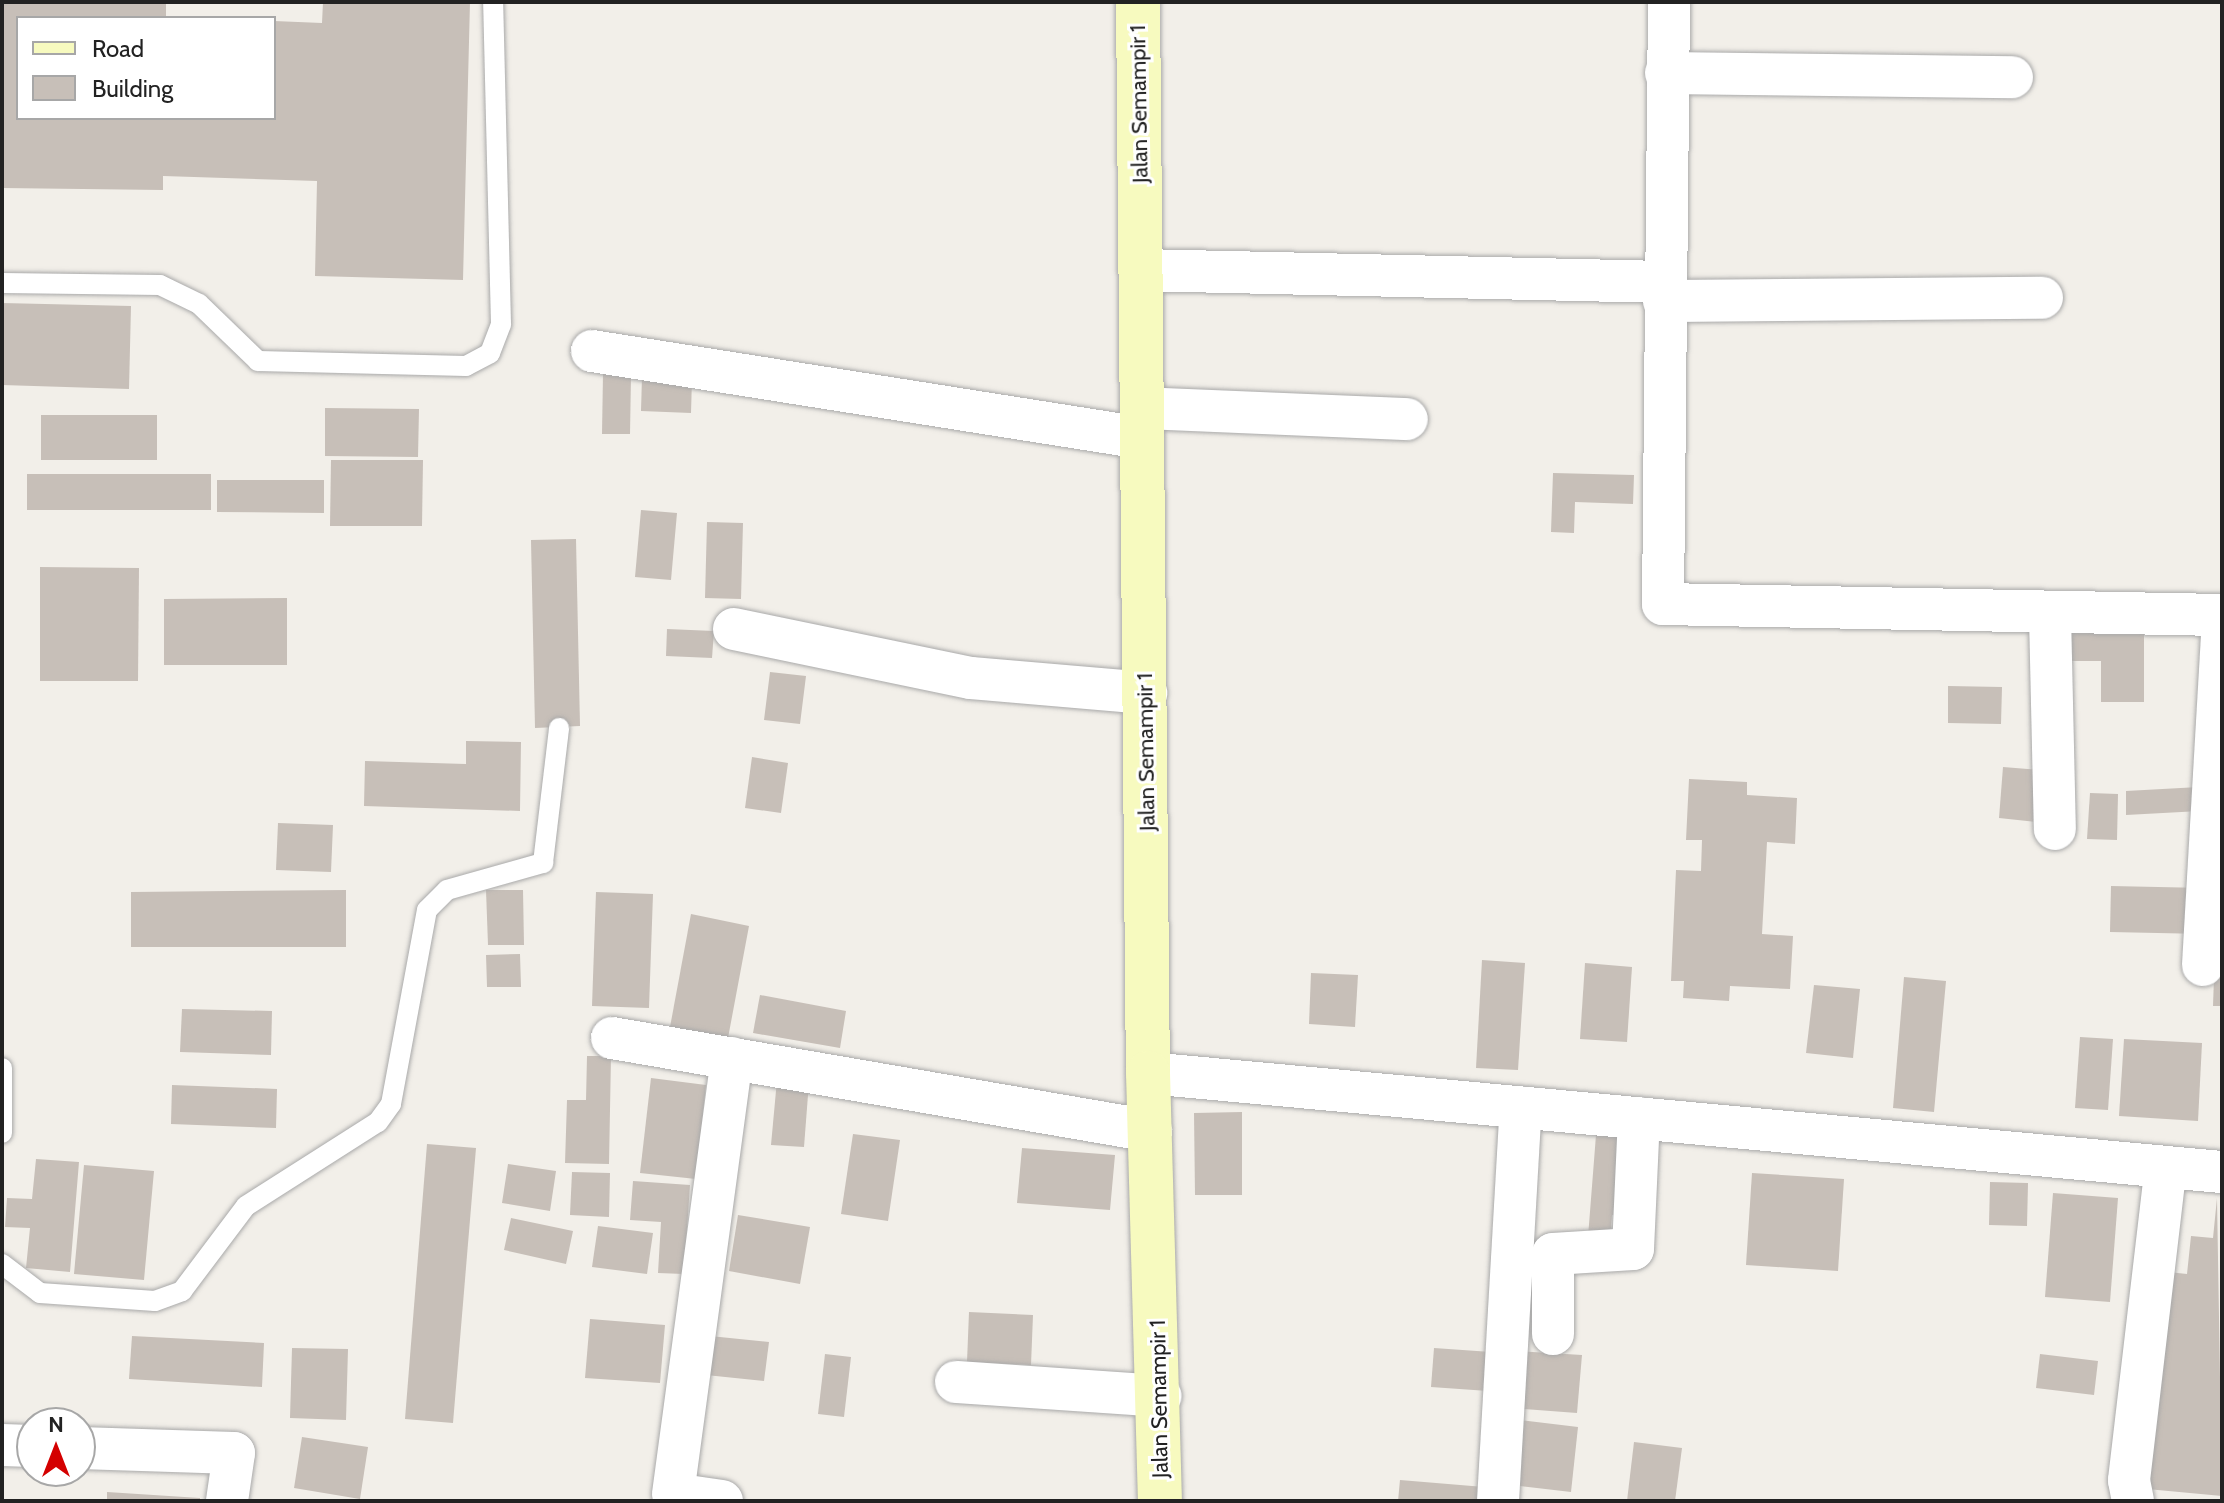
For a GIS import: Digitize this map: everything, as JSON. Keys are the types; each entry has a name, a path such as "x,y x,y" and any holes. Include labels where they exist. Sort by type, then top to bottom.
{"street":[{"name":"Jalan Semampir 1","path":"1138,2 1148,1073 1161,1396 1160,1501"},
{"path":"1669,2 1663,604 2050,615 2222,615"},
{"path":"1666,73 2012,77"},
{"path":"1140,270 1664,291 2042,298"},
{"path":"592,351 1142,423 1407,419"},
{"path":"2050,615 2055,829"},
{"path":"734,629 971,678 1146,693"},
{"path":"2203,965 2222,636"},
{"path":"612,1038 1151,1131"},
{"path":"722,1501 673,1494 732,1058"},
{"path":"1148,1073 2222,1172"},
{"path":"1498,1501 1521,1108"},
{"path":"1553,1334 1553,1254 1633,1249 1639,1118"},
{"path":"2133,1501 2129,1480 2166,1167"},
{"path":"956,1382 1161,1396"},
{"path":"96,1449 234,1453 227,1501"}],"lane":[{"path":"2,283 160,285 199,304 258,361 466,366 490,353 501,324 493,2"},
{"path":"2,1264 40,1293 155,1301 182,1291 246,1206 378,1122 391,1104 427,910 447,890 543,863 559,728"},
{"path":"2,1068 2,1133"}],"building":[{"path":"2,2 166,2 166,16 16,16 16,120 276,120 276,21 322,23 323,2 470,2 463,280 315,276 317,181 163,176 163,190 2,188"},
{"path":"2,303 131,306 129,389 2,385"},
{"path":"603,374 631,375 630,434 602,434"},
{"path":"642,377 692,379 691,413 641,411"},
{"path":"325,408 419,409 418,457 325,456"},
{"path":"41,415 157,415 157,460 41,460"},
{"path":"331,460 423,460 422,526 330,526"},
{"path":"1553,473 1634,475 1633,504 1575,502 1574,533 1551,532"},
{"path":"27,474 211,474 211,510 27,510"},
{"path":"217,480 324,480 324,513 217,512"},
{"path":"641,510 677,513 671,580 635,577"},
{"path":"707,522 743,523 741,599 705,598"},
{"path":"576,539 580,726 535,728 531,540"},
{"path":"40,567 139,568 138,681 40,681"},
{"path":"287,598 287,665 164,665 164,599"},
{"path":"667,629 714,631 712,658 666,656"},
{"path":"2052,629 2144,629 2144,702 2101,702 2101,661 2052,661"},
{"path":"770,672 806,676 800,724 764,720"},
{"path":"1948,686 2002,687 2001,724 1948,723"},
{"path":"466,741 521,742 520,811 364,806 365,761 466,764"},
{"path":"752,757 788,763 781,813 745,808"},
{"path":"2003,767 2051,771 2046,823 1999,818"},
{"path":"1689,779 1747,782 1747,795 1797,798 1795,844 1767,842 1762,934 1793,936 1790,989 1730,986 1729,1001 1683,998 1684,981 1671,981 1676,870 1701,871 1702,840 1686,840"},
{"path":"2199,787 2200,811 2126,815 2126,791"},
{"path":"2090,793 2118,794 2117,840 2087,839"},
{"path":"278,823 333,825 331,872 276,870"},
{"path":"2111,886 2205,888 2205,934 2110,932"},
{"path":"346,890 346,947 131,947 131,892"},
{"path":"486,890 523,890 524,945 488,945"},
{"path":"596,892 653,894 649,1008 592,1006"},
{"path":"691,914 749,926 728,1038 670,1027"},
{"path":"2215,949 2222,949 2222,1006 2213,1006"},
{"path":"520,954 521,987 487,987 486,955"},
{"path":"1482,960 1525,963 1518,1070 1476,1068"},
{"path":"1585,963 1632,967 1627,1042 1580,1039"},
{"path":"1311,973 1358,975 1355,1027 1309,1024"},
{"path":"1904,977 1946,981 1934,1112 1893,1108"},
{"path":"1814,985 1860,989 1853,1058 1806,1053"},
{"path":"760,995 846,1011 840,1048 753,1033"},
{"path":"182,1009 272,1011 271,1055 180,1052"},
{"path":"2080,1037 2113,1039 2108,1110 2075,1108"},
{"path":"2124,1039 2202,1043 2198,1121 2119,1116"},
{"path":"587,1056 611,1056 609,1164 565,1163 567,1100 586,1100"},
{"path":"651,1078 706,1085 696,1179 640,1173"},
{"path":"777,1080 809,1082 804,1147 771,1145"},
{"path":"172,1085 277,1089 276,1128 171,1124"},
{"path":"1242,1112 1242,1195 1195,1195 1194,1113"},
{"path":"853,1134 900,1140 888,1221 841,1214"},
{"path":"1596,1135 1634,1138 1628,1216 1612,1215 1610,1239 1588,1237"},
{"path":"427,1144 476,1148 453,1423 405,1419"},
{"path":"1022,1148 1115,1155 1110,1210 1017,1203"},
{"path":"36,1159 79,1162 70,1272 26,1268 30,1228 5,1227 7,1198 32,1199"},
{"path":"508,1164 556,1171 550,1211 502,1203"},
{"path":"84,1165 154,1171 144,1280 74,1274"},
{"path":"572,1172 610,1173 609,1217 570,1215"},
{"path":"1752,1173 1844,1179 1838,1271 1746,1265"},
{"path":"633,1181 690,1185 684,1274 658,1273 661,1222 630,1220"},
{"path":"1990,1182 2028,1183 2027,1226 1989,1225"},
{"path":"2053,1193 2118,1198 2110,1302 2045,1297"},
{"path":"2217,1198 2222,1496 2147,1489 2168,1272 2187,1274 2191,1236 2213,1238"},
{"path":"738,1215 810,1227 800,1284 729,1271"},
{"path":"511,1218 573,1231 566,1264 504,1250"},
{"path":"598,1226 653,1233 647,1274 592,1267"},
{"path":"969,1312 1033,1315 1031,1365 967,1362"},
{"path":"590,1319 665,1325 660,1383 585,1378"},
{"path":"132,1336 264,1343 262,1387 129,1379"},
{"path":"710,1336 769,1342 764,1381 706,1375"},
{"path":"292,1348 348,1349 346,1420 290,1418"},
{"path":"1434,1348 1491,1352 1488,1391 1431,1387"},
{"path":"1515,1351 1582,1355 1577,1413 1510,1408"},
{"path":"825,1354 851,1357 844,1417 818,1414"},
{"path":"2040,1354 2098,1361 2094,1395 2036,1388"},
{"path":"1511,1419 1578,1427 1571,1492 1504,1484"},
{"path":"302,1437 368,1447 360,1499 294,1488"},
{"path":"1634,1442 1682,1448 1675,1501 1627,1501"},
{"path":"1400,1480 1496,1488 1494,1501 1398,1501"},
{"path":"107,1492 200,1498 200,1501 107,1501"}]}
